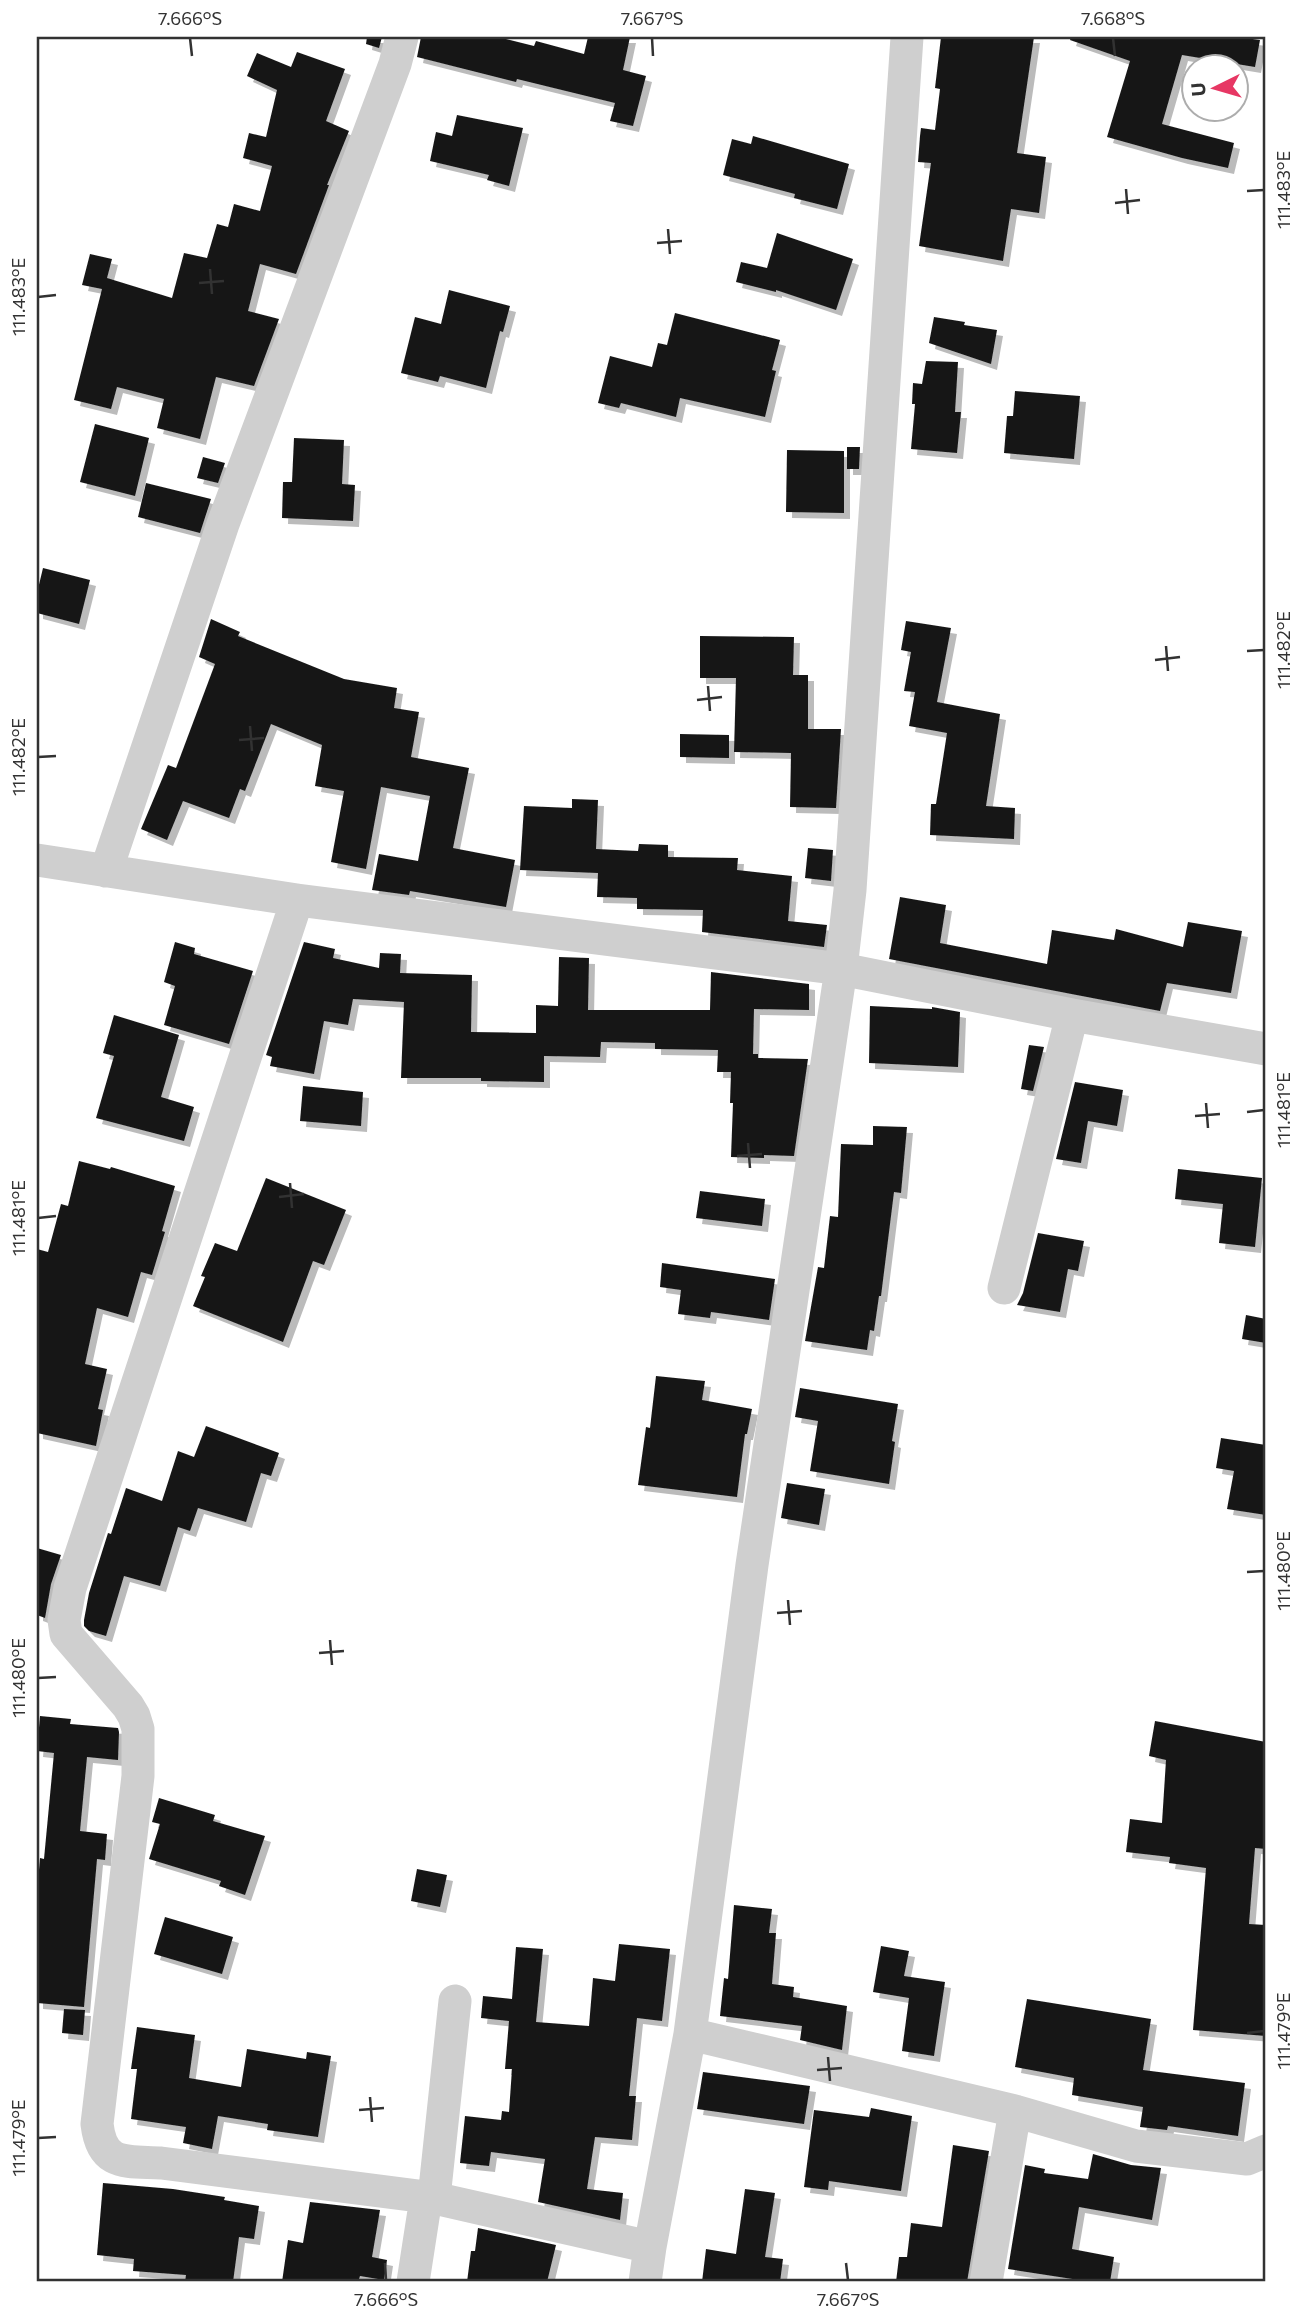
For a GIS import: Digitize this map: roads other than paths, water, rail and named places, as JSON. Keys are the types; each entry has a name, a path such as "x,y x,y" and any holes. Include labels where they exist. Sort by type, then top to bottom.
{"street":[{"path":"106,871 223,524 395,64 402,37"},
{"path":"645,2282 690,2034 749,1592 841,969 850,890 907,37"},
{"path":"37,860 297,900 841,969 1072,1015 1266,1049"},
{"path":"297,900 69,1588 66,1606 66,1634 128,1706 138,1729 138,1776 97,2124 99,2140 104,2151 117,2161 161,2163 430,2198 650,2247"},
{"path":"1004,1288 1072,1015"},
{"path":"413,2282 430,2198 455,2001"},
{"path":"690,2034 1015,2112 1136,2146 1247,2159 1266,2151"},
{"path":"986,2282 1015,2112"}]}
